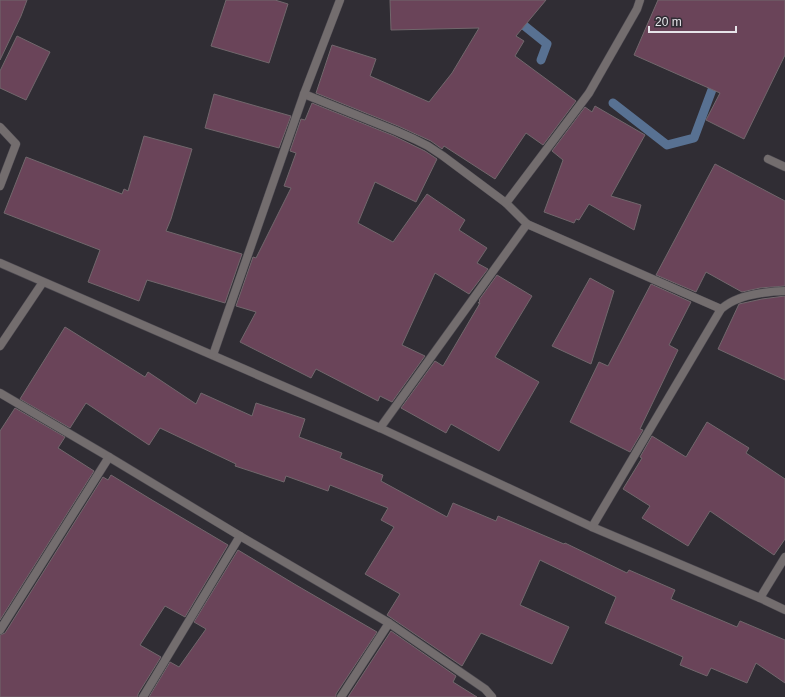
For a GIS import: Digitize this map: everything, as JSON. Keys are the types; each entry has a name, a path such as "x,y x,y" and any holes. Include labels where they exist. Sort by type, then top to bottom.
{"street":[{"path":"213,355 304,94 340,0"},
{"path":"506,203 589,93 637,9 640,0"},
{"path":"304,94 428,146 506,203 527,224 721,309"},
{"path":"0,127 16,144 0,186"},
{"path":"768,158 785,167"},
{"path":"380,428 527,224"},
{"path":"0,263 380,428 592,527 785,610"},
{"path":"0,346 43,282"},
{"path":"592,527 721,309 738,298 768,292 785,291"},
{"path":"0,393 389,623 485,689 492,697"},
{"path":"0,630 109,457"},
{"path":"143,697 240,536"},
{"path":"760,598 785,558"},
{"path":"341,697 389,623"}],"building":[{"path":"0,0 27,0 0,60"},
{"path":"226,0 275,0 288,4 269,63 211,46"},
{"path":"390,0 546,0 516,36 524,41 515,56 576,101 543,145 526,133 495,179 444,146 442,149 431,141 398,126 316,93 332,45 376,59 370,76 429,102 452,73 479,28 391,30"},
{"path":"658,0 785,0 785,55 744,139 706,120 720,93 634,55"},
{"path":"17,36 50,52 26,100 0,88 0,71"},
{"path":"214,94 291,116 279,148 205,128"},
{"path":"312,103 394,136 425,151 437,159 416,202 375,182 358,223 393,242 427,194 465,220 459,230 487,248 477,263 488,269 469,294 435,273 402,345 425,356 392,402 380,396 378,401 316,369 311,378 240,342 256,312 236,306 253,257 256,258 291,188 284,186 296,153 290,151 301,119 305,120"},
{"path":"595,106 645,135 611,196 641,205 634,230 589,204 579,220 576,219 574,223 544,212 563,160 552,151 585,107 592,112"},
{"path":"144,136 192,149 166,231 242,254 225,303 147,280 139,301 88,282 100,250 4,213 26,157 122,194 124,189 128,191"},
{"path":"715,164 785,201 785,286 760,288 742,292 706,272 696,292 656,275"},
{"path":"497,275 532,296 495,357 539,382 499,451 451,424 446,433 401,408 435,361 443,366 480,303 478,303 480,301 479,300"},
{"path":"590,278 614,291 591,364 552,346"},
{"path":"651,284 691,302 669,345 678,350 640,429 643,430 630,452 570,422 599,362 608,366"},
{"path":"785,296 785,380 718,349 739,304"},
{"path":"65,327 145,377 148,372 196,404 201,393 252,416 256,403 305,419 299,437 342,453 340,458 383,475 381,481 447,517 453,503 496,521 498,516 564,544 565,543 627,573 629,570 675,590 671,599 737,627 740,621 785,640 785,683 756,663 747,683 711,668 707,676 680,665 683,657 605,623 616,597 540,560 520,605 569,627 552,664 481,633 462,666 387,615 400,594 365,574 394,527 381,520 388,508 330,485 328,491 286,476 284,482 235,466 236,464 160,428 149,445 86,403 70,428 20,399"},
{"path":"15,408 65,437 58,448 94,471 0,620 0,431"},
{"path":"707,422 749,448 746,453 785,479 785,539 774,555 710,511 688,546 642,518 650,506 623,489 642,458 640,457 652,436 686,457"},
{"path":"111,475 228,545 185,617 165,606 140,645 161,657 138,694 138,697 0,697 0,635 5,633 103,477 108,480"},
{"path":"238,550 377,632 336,694 336,697 149,697 170,662 179,667 206,629 194,622"},
{"path":"391,631 456,676 453,682 477,697 348,697"}],"waterway":[{"path":"516,19 547,44 541,60"},
{"path":"613,103 667,145 694,138 716,79"}]}
